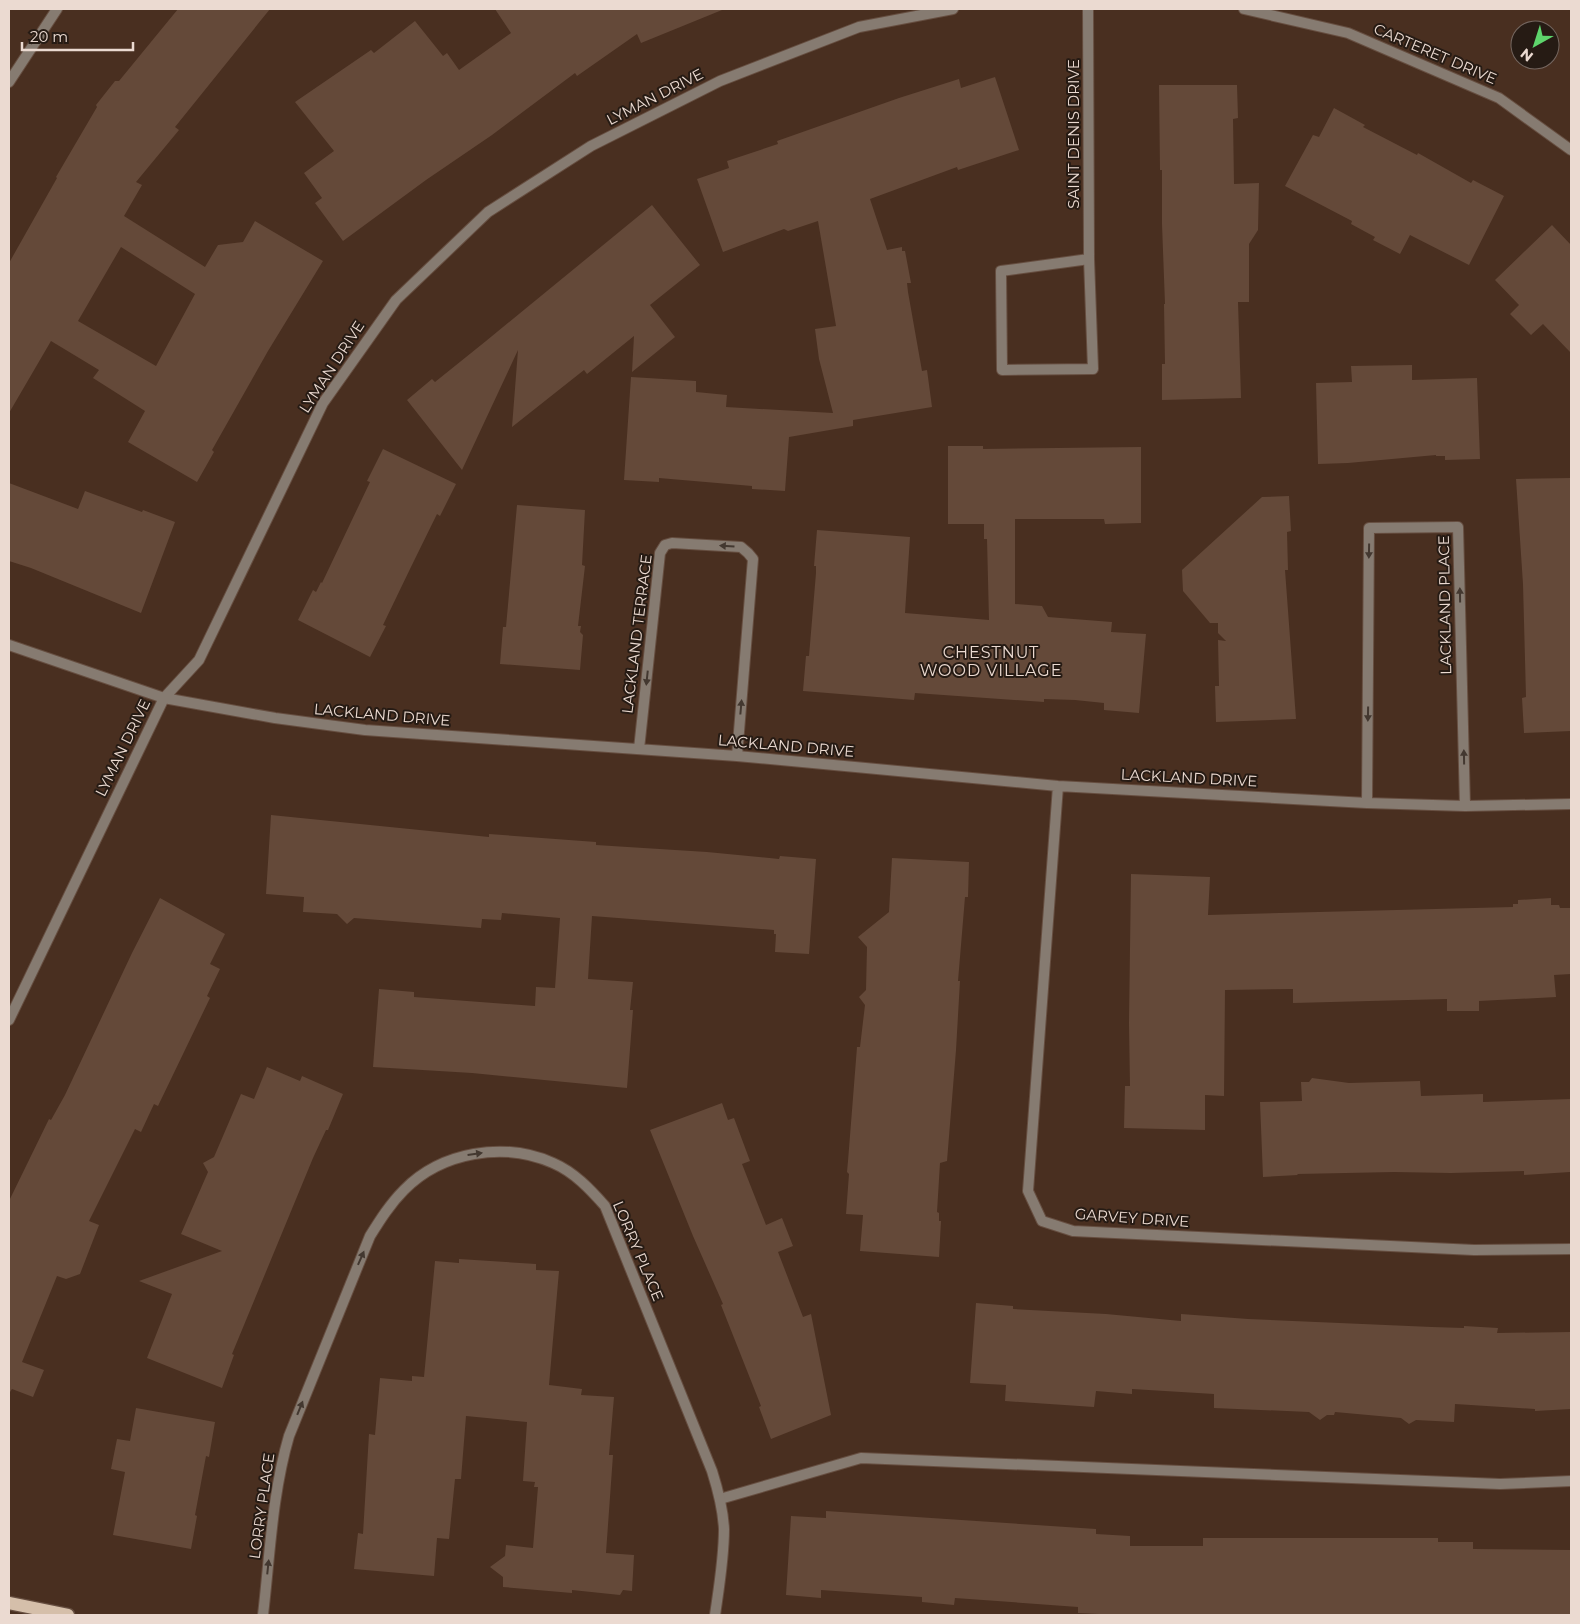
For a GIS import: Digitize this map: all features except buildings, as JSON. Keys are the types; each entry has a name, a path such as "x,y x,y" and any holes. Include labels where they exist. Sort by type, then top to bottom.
{"main road":[{"path":"9,1603 68,1615"}],"street":[{"path":"9,82 57,9"},
{"name":"LYMAN DRIVE","path":"9,1020 164,698 200,660 323,403 396,300 488,212 591,146 720,80 859,27 953,9"},
{"name":"SAINT DENIS DRIVE","path":"1088,9 1089,259 1093,369 1002,370 1001,271 1089,259"},
{"name":"CARTERET DRIVE","path":"1244,9 1357,36 1499,98 1571,150"},
{"name":"LACKLAND PLACE","path":"1367,803 1369,528 1458,526 1465,806"},
{"name":"LACKLAND TERRACE","path":"639,749 660,553 666,545 672,543 741,547 753,559 737,756"},
{"name":"LACKLAND DRIVE","path":"9,644 164,698 275,718 365,730 737,756 1058,786 1367,803 1465,806 1571,804"},
{"name":"GARVEY DRIVE","path":"1058,786 1028,1191 1042,1221 1074,1231 1474,1250 1571,1249"},
{"name":"LORRY PLACE","path":"263,1615 276,1491 281,1463 289,1436 370,1236 386,1211 404,1189 426,1172 450,1160 476,1152 505,1152 528,1155 553,1163 573,1174 606,1206 712,1471 720,1499 724,1528 715,1615"},
{"path":"720,1499 861,1458 1500,1484 1571,1481"}],"district":[{"name":"CHESTNUT WOOD VILLAGE","path":"991,661"}]}
